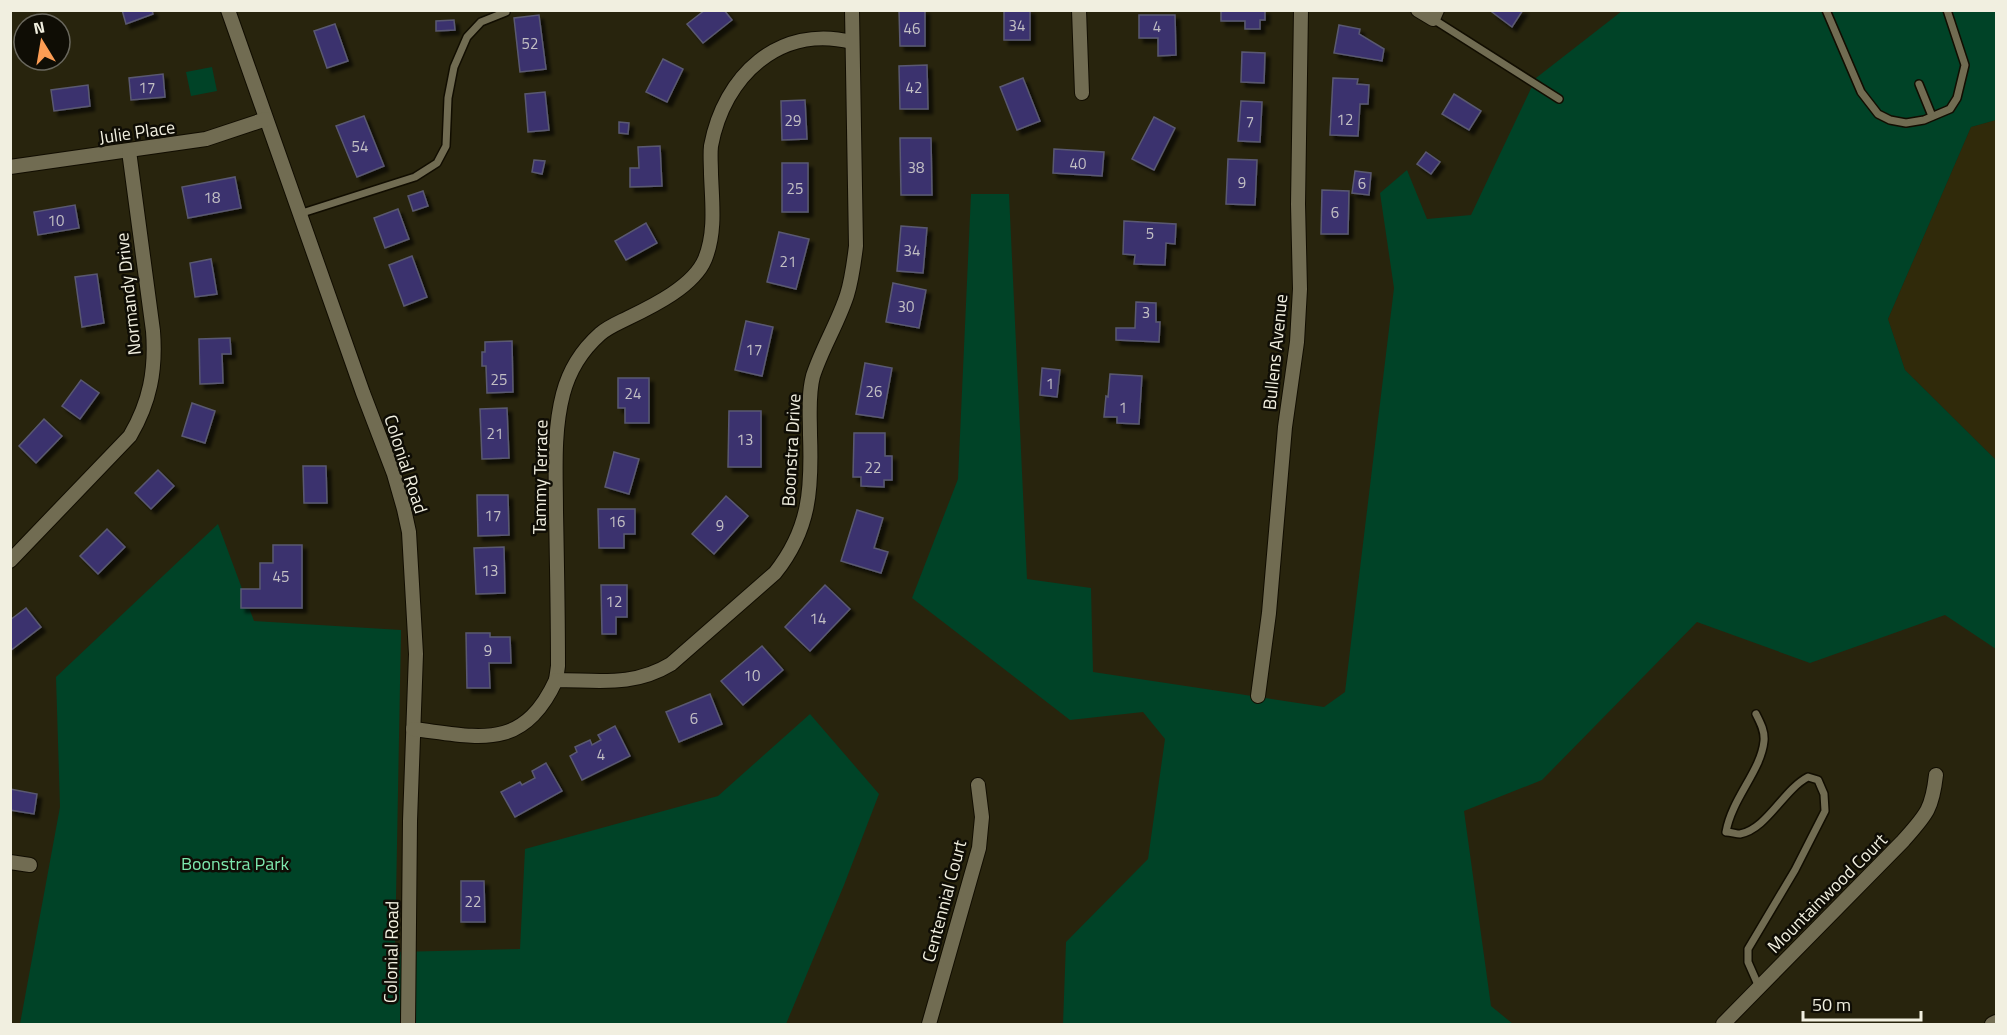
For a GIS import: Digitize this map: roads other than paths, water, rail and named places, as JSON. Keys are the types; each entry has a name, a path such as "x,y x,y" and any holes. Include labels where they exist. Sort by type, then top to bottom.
{"street":[{"name":"Colonial Road","path":"228,10 363,393 394,474 409,532 416,654 410,821 408,1024"},
{"name":"Boonstra Drive","path":"556,680 639,679 656,673 671,664 775,573 788,557 798,538 806,516 810,493 809,400 813,376 847,295 856,246 852,10"},
{"path":"1079,10 1082,93"},
{"name":"Bullens Avenue","path":"1258,696 1269,613 1285,427 1297,342 1300,289 1298,204 1301,10"},
{"path":"1418,10 1435,15"},
{"name":"Tammy Terrace","path":"413,729 471,736 507,733 523,725 536,714 548,698 556,680 558,666 556,460 558,415 571,371 590,343 605,329 684,286 695,275 704,260 710,243 712,224 711,148 717,124 739,81 754,64 771,51 790,43 804,39 824,38 852,42"},
{"name":"Julie Place","path":"10,167 206,139 266,119"},
{"name":"Normandy Drive","path":"10,561 130,436 148,399 153,377 153,331 129,151"},
{"name":"Mountainwood Court","path":"1723,1024 1904,841 1928,812 1936,775"},
{"name":"Centennial Court","path":"929,1024 979,848 982,817 978,785"},
{"path":"10,862 30,865"},
{"path":"1992,1024 1996,1022"}],"lane":[{"path":"1826,10 1861,92 1878,114 1890,120 1906,123 1950,109 1957,98 1965,65 1947,10"},
{"path":"299,214 415,177 437,163 446,146 448,98 454,67 467,37 481,22 506,12"},
{"path":"1435,15 1559,99"},
{"path":"1919,84 1932,116"},
{"path":"1756,714 1764,739 1760,756 1729,816 1726,832 1739,834 1756,827 1797,783 1808,777 1818,780 1824,794 1825,811 1795,870 1748,949 1748,962 1759,987"}],"park label":[{"name":"Boonstra Park","path":"235,863"}]}
